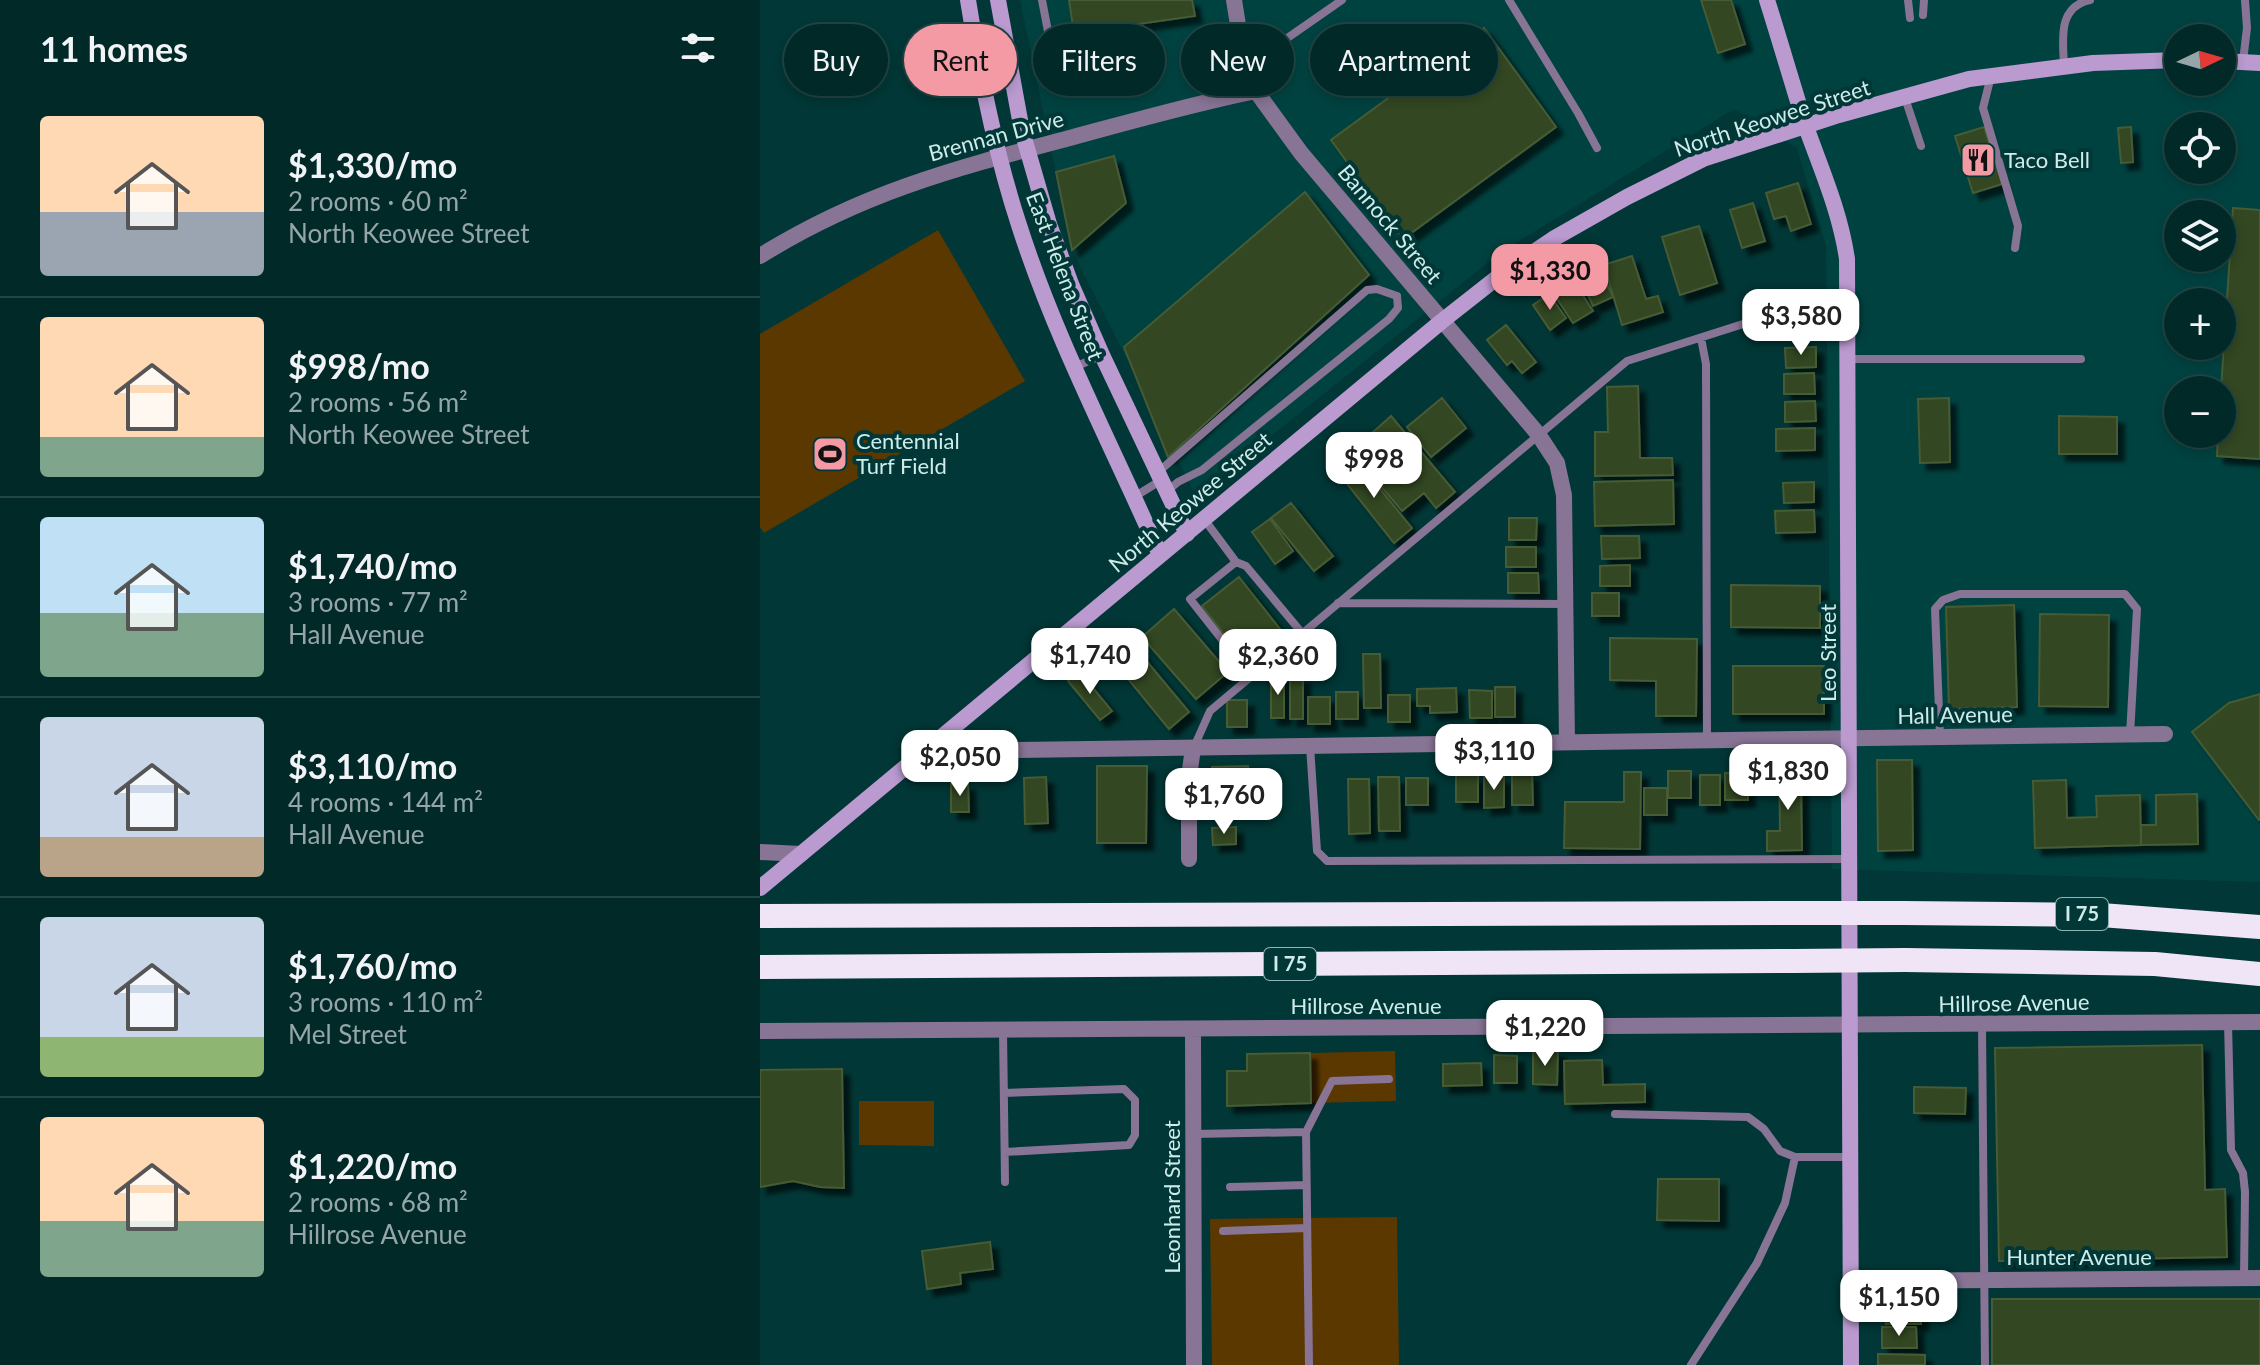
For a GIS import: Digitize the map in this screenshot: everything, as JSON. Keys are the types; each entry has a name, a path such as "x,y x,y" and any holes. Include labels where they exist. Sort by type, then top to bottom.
{"highway":[{"name":"I 75","path":"760,916 1903,913 2101,915 2260,927"},
{"name":"I 75","path":"760,967 1905,960 2155,964 2260,974"}],"street":[{"name":"East Helena Street","path":"968,0 999,156 1019,225 1044,295 1160,555"},
{"name":"East Helena Street","path":"998,0 1027,150 1054,239 1102,355 1187,534"},
{"name":"Bannock Street","path":"1234,0 1239,24"},
{"name":"Leo Street","path":"1767,0 1844,238 1848,359 1851,1365"},
{"name":"North Keowee Street","path":"760,888 1442,321 1503,273 1592,216 1703,159 1806,125 1905,98 1991,76 2064,66 2164,61"},
{"path":"2236,62 2260,63"},
{"name":"Brennan Drive","path":"760,256 840,211 895,188 999,156 1237,96"},
{"name":"Bannock Street","path":"1260,96 1301,153 1553,455 1562,477 1567,742"},
{"name":"Hall Avenue","path":"930,747 1011,750 2165,734"},
{"path":"1189,859 1189,777 1193,748"},
{"path":"760,852 801,854"},
{"name":"Hillrose Avenue","path":"760,1031 2260,1022"},
{"name":"Leonhard Street","path":"1193,1029 1194,1365"},
{"name":"Hunter Avenue","path":"1851,1281 2252,1278"}],"lane":[{"path":"1042,0 1047,24"},
{"path":"1294,33 1342,0"},
{"path":"1509,0 1597,148"},
{"path":"1908,0 1910,18"},
{"path":"1923,15 1924,0"},
{"path":"2064,66 2064,20 2072,7 2090,0"},
{"path":"2243,62 2247,28 2245,0"},
{"path":"1991,76 1983,108 2018,226 2015,248"},
{"path":"1905,98 1921,146"},
{"path":"1397,296 1413,285"},
{"path":"1134,497 1161,482 1367,290 1377,289 1397,296"},
{"path":"1161,482 1178,482 1189,478 1212,463 1389,319 1398,308 1397,296"},
{"path":"1193,748 1210,711 1627,361 1803,305 1847,298"},
{"path":"1701,338 1706,364 1707,740"},
{"path":"1075,367 1102,355"},
{"path":"1848,359 2081,359"},
{"path":"1204,519 1236,562 1246,566 1302,633"},
{"path":"1231,651 1190,599 1236,562"},
{"path":"1940,737 1935,609 1943,600 1960,594 2125,594 2137,609 2130,735"},
{"path":"1338,603 1565,604"},
{"path":"1310,746 1317,851 1327,861 1850,859"},
{"path":"2228,1022 2231,1150 2243,1173 2252,1278"},
{"path":"1982,1025 1985,1365"},
{"path":"1003,1030 1005,1182"},
{"path":"1309,1365 1306,1132 1332,1081 1389,1079"},
{"path":"1004,1093 1124,1089 1135,1100 1135,1135 1129,1145 1005,1152"},
{"path":"1615,1114 1748,1117 1764,1129 1780,1151 1795,1157 1851,1157"},
{"path":"1194,1134 1306,1132"},
{"path":"1691,1365 1757,1263 1785,1203 1795,1157"},
{"path":"1230,1187 1306,1185"},
{"path":"1223,1231 1307,1228"}],"shaded area":[{"path":"1020,0 2260,0 2260,882 1832,869 1826,246 1797,148 1734,109 1501,252 1196,496 1072,250 1040,96 1165,96 1165,24 1033,24 1033,62"},
{"name":"Centennial Turf Field","path":"938,230 1025,381 764,533 760,527 760,334"},
{"path":"1395,1051 1396,1101 1311,1103 1310,1053"},
{"path":"859,1101 934,1101 934,1146 859,1145"},
{"path":"1397,1217 1399,1365 1212,1365 1210,1219"}],"building":[{"path":"1069,0 1192,0 1195,16 1138,24 1073,24"},
{"path":"1701,0 1731,0 1745,44 1718,53"},
{"path":"1498,47 1556,127 1403,239 1331,140 1391,96 1498,96"},
{"name":"Taco Bell","path":"1984,127 2002,184 1973,193 1955,136"},
{"path":"2131,127 2133,162 2121,163 2118,128"},
{"path":"1114,156 1126,203 1072,250 1056,172"},
{"path":"1798,183 1811,224 1791,231 1786,216 1774,219 1766,193"},
{"path":"1305,192 1369,275 1168,457 1124,347"},
{"path":"1753,203 1765,241 1742,248 1730,210"},
{"path":"2236,208 2260,210 2260,459 2217,456 2217,448 2236,448 2236,376 2222,376 2223,360 2236,360 2236,288 2228,288 2229,272 2236,272"},
{"path":"1699,226 1717,283 1680,295 1662,237"},
{"path":"1632,256 1646,299 1658,296 1663,312 1622,325 1604,265"},
{"path":"1596,261 1613,297 1593,306 1577,271"},
{"path":"1571,277 1593,311 1573,323 1551,290"},
{"path":"1549,294 1566,318 1550,330 1533,305"},
{"path":"1506,325 1536,362 1522,373 1512,361 1507,365 1487,340"},
{"path":"1816,347 1816,367 1786,368 1785,348"},
{"path":"1814,373 1815,394 1784,394 1784,374"},
{"path":"1638,386 1640,458 1672,458 1673,475 1595,476 1595,432 1608,432 1607,387"},
{"path":"1442,398 1466,428 1431,457 1407,427"},
{"path":"1949,398 1950,462 1920,463 1918,399"},
{"path":"1815,401 1816,421 1785,422 1785,402"},
{"path":"1391,416 1455,492 1436,508 1424,493 1402,511 1374,478 1395,460 1372,433"},
{"path":"2059,416 2117,417 2117,454 2059,454"},
{"path":"1815,428 1815,450 1776,451 1776,429"},
{"path":"1353,456 1412,528 1394,543 1336,470"},
{"path":"1673,480 1674,524 1595,526 1594,482"},
{"path":"1814,482 1814,502 1784,503 1783,483"},
{"path":"1291,503 1333,556 1314,571 1271,518"},
{"path":"1814,510 1815,532 1776,533 1775,511"},
{"path":"1509,518 1537,518 1536,540 1509,540"},
{"path":"1270,519 1293,551 1275,564 1252,532"},
{"path":"1601,536 1639,536 1640,558 1602,559"},
{"path":"1506,547 1536,547 1536,567 1506,567"},
{"path":"1630,565 1630,586 1600,586 1600,566"},
{"path":"1508,573 1538,573 1539,593 1508,593"},
{"path":"1239,577 1284,634 1247,663 1202,606"},
{"path":"1731,585 1820,586 1820,628 1731,627"},
{"path":"1592,593 1619,593 1619,616 1592,616"},
{"path":"2014,605 2017,707 1949,709 1946,607"},
{"path":"1174,609 1228,672 1196,699 1142,637"},
{"path":"2040,614 2109,615 2108,707 2039,706"},
{"path":"1610,638 1697,639 1696,716 1656,716 1656,681 1610,680"},
{"path":"1130,641 1189,712 1169,729 1110,657"},
{"path":"1363,654 1380,654 1381,708 1364,708"},
{"path":"1733,666 1824,666 1824,714 1733,714"},
{"path":"1079,671 1112,711 1100,720 1068,681"},
{"path":"1284,676 1284,718 1271,718 1271,677"},
{"path":"1290,677 1303,677 1303,719 1290,719"},
{"path":"1495,687 1515,687 1515,717 1495,717"},
{"path":"1456,688 1457,712 1430,713 1430,706 1417,706 1417,689"},
{"path":"1469,690 1492,691 1492,718 1470,718"},
{"path":"1336,692 1358,692 1358,719 1336,719"},
{"path":"2260,694 2259,820 2192,732 2229,703"},
{"path":"1388,695 1410,695 1410,722 1388,722"},
{"path":"1308,697 1330,697 1330,724 1308,724"},
{"path":"1227,700 1247,700 1247,727 1227,727"},
{"path":"1794,759 1794,782 1801,782 1802,850 1767,851 1767,831 1780,831 1779,760"},
{"path":"1877,760 1912,760 1913,850 1878,851"},
{"path":"1097,766 1147,766 1146,843 1097,843"},
{"path":"1248,766 1249,791 1212,792 1212,767"},
{"path":"1668,771 1691,771 1691,798 1668,798"},
{"path":"1624,772 1641,772 1640,849 1564,848 1565,802 1624,802"},
{"path":"1725,773 1748,773 1748,800 1725,800"},
{"path":"1512,774 1532,774 1533,805 1512,805"},
{"path":"1456,775 1478,775 1478,802 1456,802"},
{"path":"1700,775 1720,775 1720,805 1700,805"},
{"path":"1046,777 1048,823 1025,824 1024,778"},
{"path":"1378,777 1399,777 1400,831 1379,831"},
{"path":"1484,777 1504,777 1504,807 1484,808"},
{"path":"1406,778 1428,778 1428,805 1406,805"},
{"path":"1348,779 1369,779 1370,833 1349,834"},
{"path":"2066,780 2067,818 2097,817 2096,796 2140,795 2141,845 2035,848 2033,781"},
{"path":"951,784 968,784 969,812 951,812"},
{"path":"1644,788 1667,788 1667,815 1644,815"},
{"path":"2197,794 2198,844 2141,845 2141,825 2156,825 2156,795"},
{"path":"1236,827 1236,844 1213,845 1212,828"},
{"path":"2202,1045 2205,1190 2225,1189 2227,1257 1999,1261 1995,1048"},
{"path":"1533,1051 1558,1051 1557,1085 1533,1084"},
{"path":"1310,1053 1311,1103 1227,1106 1227,1071 1247,1071 1247,1054"},
{"path":"1494,1055 1517,1056 1517,1083 1494,1083"},
{"path":"1602,1060 1603,1085 1645,1084 1645,1102 1565,1104 1564,1061"},
{"path":"1481,1063 1482,1085 1443,1086 1443,1064"},
{"path":"842,1069 844,1188 793,1181 760,1187 760,1070"},
{"path":"1914,1087 1966,1088 1965,1114 1914,1113"},
{"path":"1658,1179 1719,1179 1719,1221 1657,1220"},
{"path":"990,1242 993,1269 960,1273 961,1284 927,1289 922,1251"},
{"path":"1992,1299 2260,1299 2260,1365 1992,1365"},
{"path":"1886,1303 1921,1303 1921,1324 1886,1324"},
{"path":"1882,1327 1916,1327 1917,1348 1882,1348"},
{"path":"1878,1354 1925,1355 1925,1365 1878,1365"}],"place":[{"name":"Taco Bell","path":"1978,160"},
{"name":"Centennial Turf Field","path":"830,454"}]}
